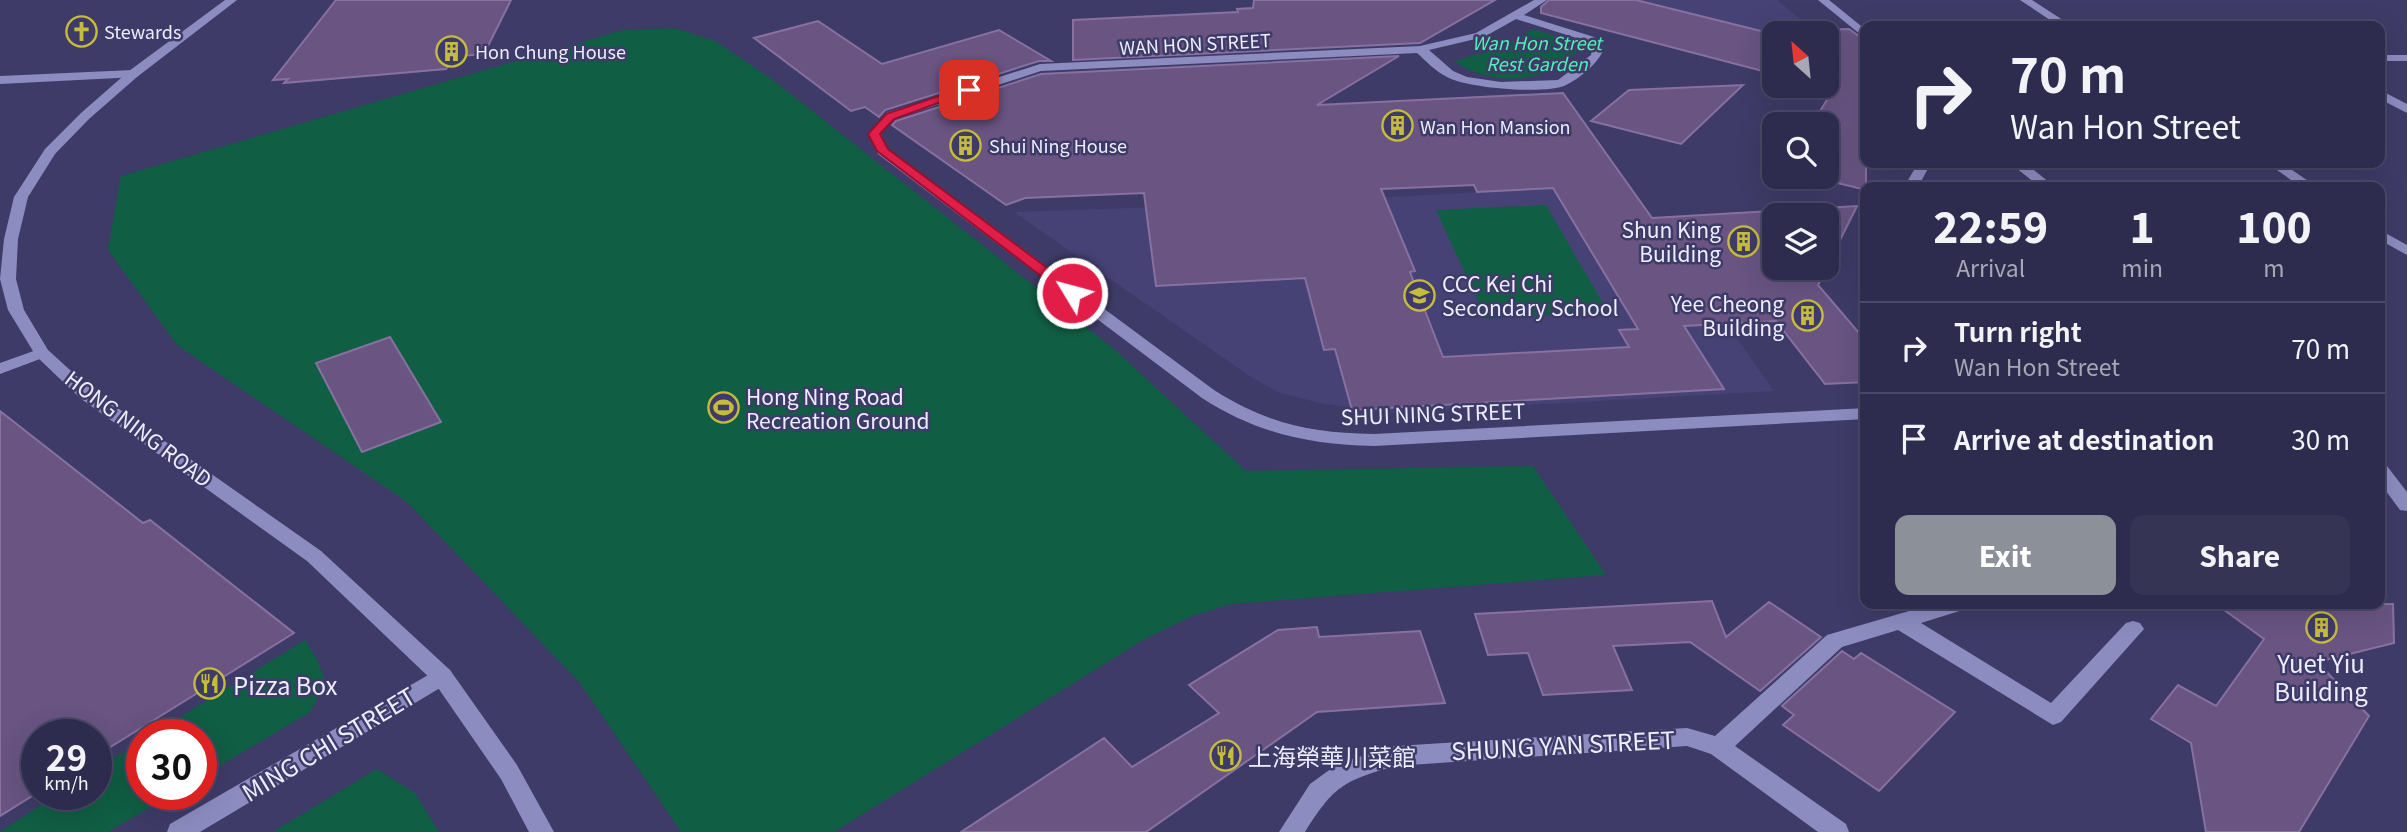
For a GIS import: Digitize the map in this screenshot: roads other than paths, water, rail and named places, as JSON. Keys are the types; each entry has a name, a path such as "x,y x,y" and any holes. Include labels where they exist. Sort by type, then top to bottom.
{"street":[{"name":"HONG NING ROAD","path":"232,0 133,74 85,116 50,152 21,197 11,239 8,279 16,310 42,353 86,394 314,556 442,676 509,772 541,832"},
{"name":"WAN HON STREET","path":"883,151 874,134 890,116 1040,68 1420,49 1480,35 1542,0"},
{"path":"1823,0 1860,31"},
{"path":"2025,0 2056,21"},
{"path":"1420,49 1449,74 1482,84 1501,86 1562,83 1596,56 1598,48 1590,39 1516,16"},
{"path":"2385,58 2407,58"},
{"path":"0,80 133,74"},
{"path":"2385,97 2407,109"},
{"name":"SHUI NING STREET","path":"883,151 1239,416 1280,432 1326,440 1374,440 1860,413"},
{"path":"2023,168 2042,182"},
{"path":"2281,168 2302,182"},
{"path":"2385,237 2407,251"},
{"path":"0,369 42,353"},
{"path":"2385,476 2407,505"},
{"path":"1718,747 1835,641 1942,609"},
{"path":"1900,621 2053,716 2133,629"},
{"name":"MING CHI STREET","path":"179,832 442,676"},
{"name":"SHUNG YAN STREET","path":"1292,832 1318,791 1347,770 1395,756 1687,737 1718,747 1837,832"}],"place":[{"name":"Stewards","path":"81,31"},
{"name":"Hon Chung House","path":"452,51"},
{"name":"Wan Hon Mansion","path":"1397,126"},
{"name":"Shui Ning House","path":"966,145"},
{"name":"Shun King Building","path":"1744,241"},
{"name":"CCC Kei Chi Secondary School","path":"1419,295"},
{"name":"Yee Cheong Building","path":"1807,315"},
{"name":"Hong Ning Road Recreation Ground","path":"723,408"},
{"name":"Yuet Yiu Building","path":"2321,628"},
{"name":"Pizza Box","path":"210,684"},
{"name":"上海榮華川菜館","path":"1225,755"}],"park label":[{"name":"Wan Hon Street Rest Garden","path":"1537,52"}]}
